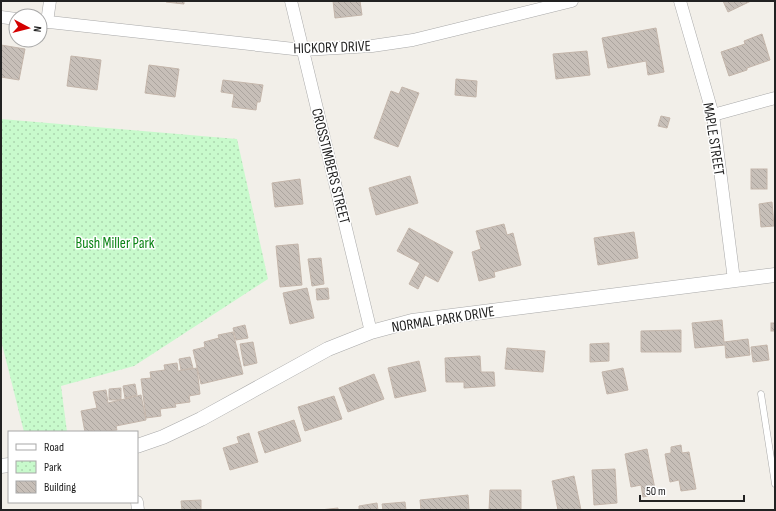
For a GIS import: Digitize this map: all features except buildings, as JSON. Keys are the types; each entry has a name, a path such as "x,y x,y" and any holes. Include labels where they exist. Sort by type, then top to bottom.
{"street":[{"name":"CROSSTIMBERS STREET","path":"291,1 371,332"},
{"name":"HICKORY DRIVE","path":"48,22 303,50 372,46 413,40 572,1"},
{"name":"MAPLE STREET","path":"680,1 713,115 734,280"},
{"path":"713,115 775,98"},
{"name":"NORMAL PARK DRIVE","path":"138,446 163,437 201,419 328,349 371,332 412,321 775,275"}],"lane":[{"path":"761,394 775,484"}],"green space":[{"name":"Bush Miller Park","path":"1,119 237,139 268,279 134,366 61,386 67,431 24,431 1,340"}]}
